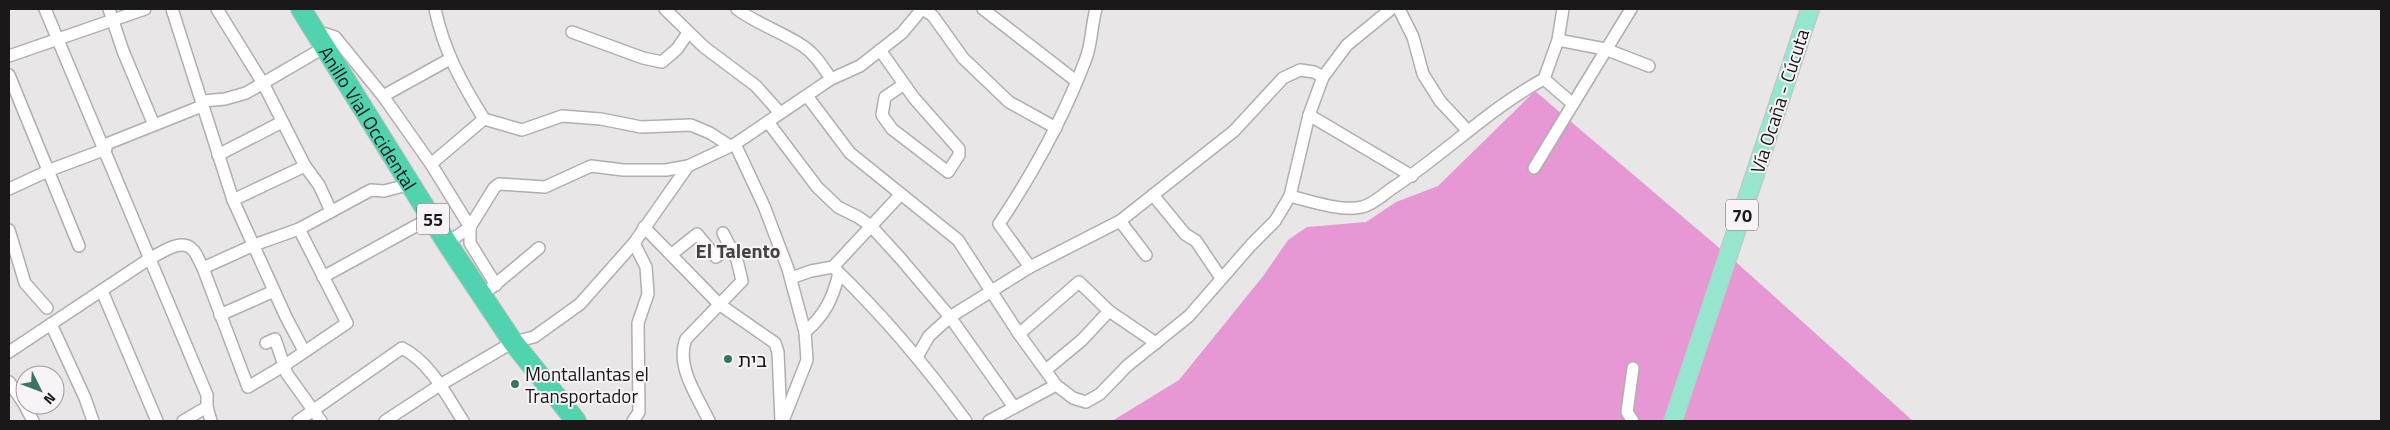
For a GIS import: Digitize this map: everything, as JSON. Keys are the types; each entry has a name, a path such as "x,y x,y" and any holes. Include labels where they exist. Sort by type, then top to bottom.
{"highway":[{"name":"Anillo Vial Occidental","path":"300,9 448,243 489,290 513,342 570,419"}],"main road":[{"name":"Vía Ocaña - Cúcuta","path":"1673,421 1810,9"}],"street":[{"path":"45,9 105,147 149,259 207,395 207,407 212,421"},
{"path":"9,56 58,38 111,14 144,9"},
{"path":"172,9 233,200 274,291 304,351"},
{"path":"217,9 264,85 305,166 320,185 330,211"},
{"path":"435,9 441,38 450,59 484,118 522,130 562,116 600,119 641,127 691,125 732,145 764,206 791,278 805,332 807,360 782,421"},
{"path":"665,9 688,34 756,86 780,113"},
{"path":"737,9 764,26 803,46 818,60 832,79"},
{"path":"448,243 470,227 494,188 499,184 545,187 591,166 623,170 666,170 688,166 732,145 832,79 860,66 902,33 922,9 933,16 963,58 1008,102 1056,128"},
{"path":"983,9 1076,81"},
{"path":"806,96 850,153 958,240 990,292 1019,334 1047,369 1056,385 1073,398 1086,402 1100,394 1127,366 1189,316 1221,278 1275,221 1290,196 1309,115 1323,78 1347,45 1391,9"},
{"path":"1399,9 1413,38 1423,74 1440,101 1467,130"},
{"path":"1290,196 1348,208 1363,207 1412,176 1467,130 1521,91 1544,79 1558,40 1562,9"},
{"path":"1534,168 1631,9"},
{"path":"1030,267 999,224 1031,175 1068,106 1076,81 1086,60 1091,11"},
{"path":"111,14 122,51 154,125"},
{"path":"314,30 335,37 383,96 431,164 470,227 470,244 489,290 540,248"},
{"path":"572,32 643,58 662,62 677,49 688,34"},
{"path":"1558,40 1605,49 1649,66"},
{"path":"9,189 202,103 246,94 264,85 324,47"},
{"path":"880,50 903,85 959,149 959,154 948,172 892,129 882,115 885,97 903,85"},
{"path":"383,96 450,59"},
{"path":"916,357 929,336 950,317 1030,267 1120,220 1154,195 1234,131 1283,78 1300,70 1314,72 1323,78"},
{"path":"9,75 50,170 79,246"},
{"path":"1544,79 1573,104"},
{"path":"1309,115 1412,176"},
{"path":"431,164 484,118"},
{"path":"218,155 282,122"},
{"path":"768,122 817,187 838,207 858,216 871,226 950,317 1014,407"},
{"path":"233,200 305,166"},
{"path":"385,421 440,385 513,342 534,337 580,304 634,243 688,166"},
{"path":"202,268 254,245 299,229 372,190 384,191 411,184"},
{"path":"805,332 818,321 831,302 836,270 871,226 902,194"},
{"path":"1154,195 1185,234 1196,241 1221,278"},
{"path":"323,277 432,217"},
{"path":"1120,220 1146,256"},
{"path":"644,227 719,304 775,343 778,352 782,421"},
{"path":"9,352 149,259 174,246 184,245 193,250 202,268 248,387 285,365 347,323 299,229"},
{"path":"9,230 25,283 46,308"},
{"path":"709,421 683,365 682,350 686,339 742,281 737,260 723,233"},
{"path":"672,254 697,234 716,257 731,248"},
{"path":"633,421 639,412 638,323 648,294 646,267 634,243"},
{"path":"791,278 811,271 836,270 868,301 916,357 966,421"},
{"path":"1019,334 1079,282 1109,310 1156,343"},
{"path":"102,291 157,421"},
{"path":"220,315 274,291"},
{"path":"1047,369 1082,340 1109,310"},
{"path":"51,324 85,398 93,421"},
{"path":"266,343 275,339 287,374 321,421"},
{"path":"298,421 402,348 412,353 440,385 462,421"},
{"path":"1633,368 1627,412 1633,421"},
{"path":"9,382 33,421"},
{"path":"989,421 1056,385"},
{"path":"183,421 207,407"}],"shaded area":[{"path":"1535,91 1737,263 1913,421 1112,421 1179,380 1264,275 1288,240 1307,227 1366,222 1396,202 1438,186"}],"place":[{"name":"בית","path":"728,359"},
{"name":"Montallantas el Transportador","path":"515,384"}],"district":[{"name":"El Talento","path":"738,250"}]}
